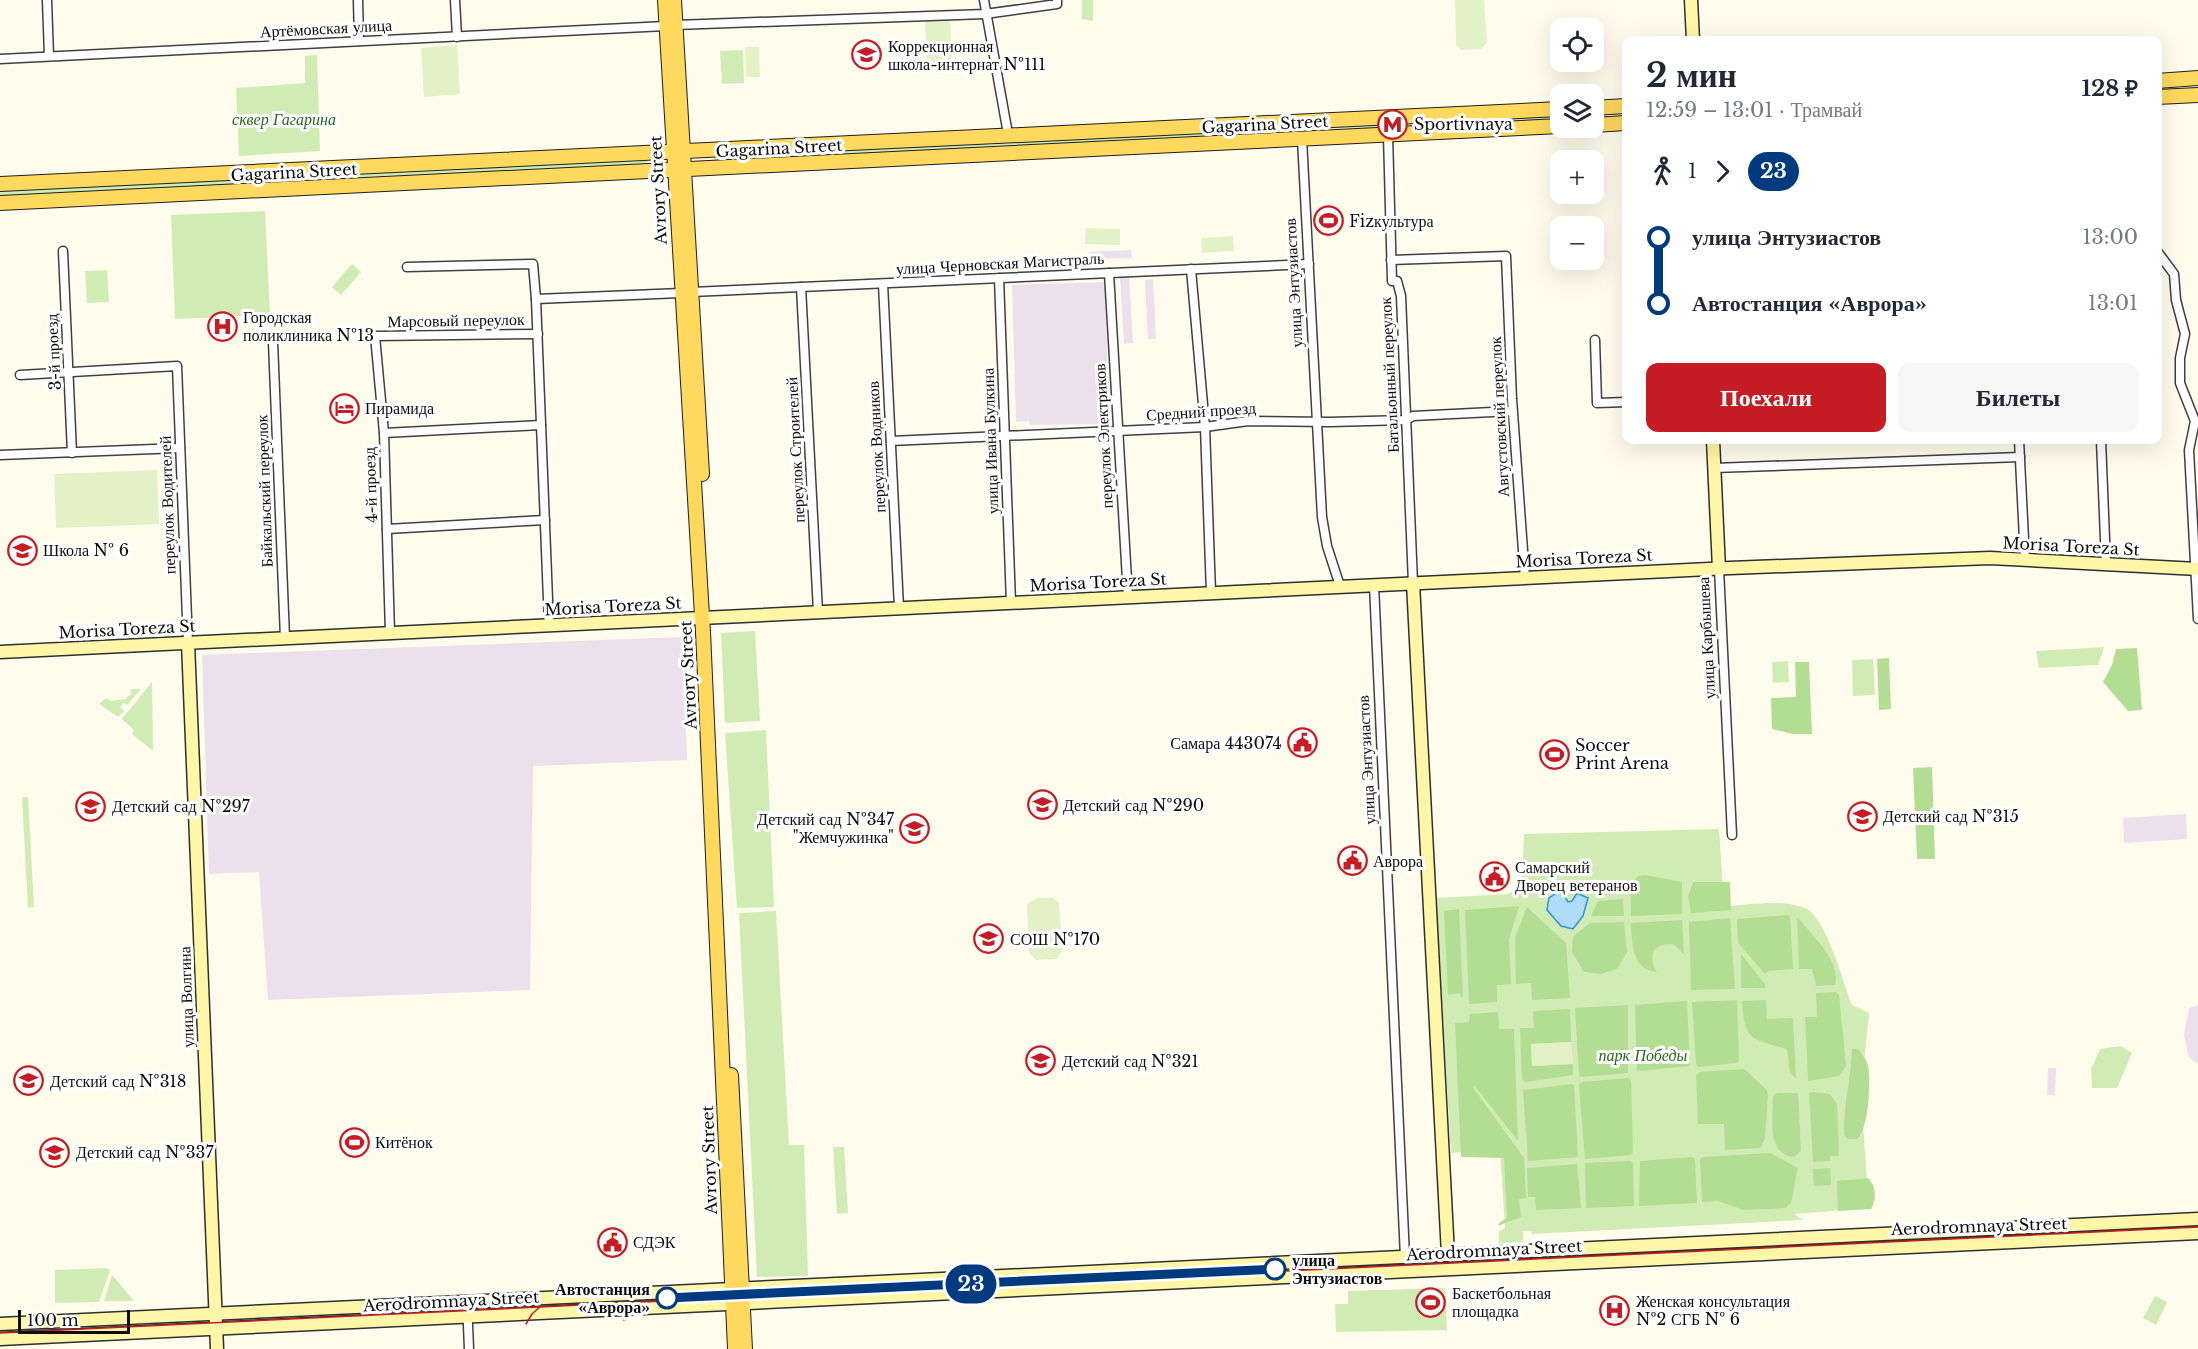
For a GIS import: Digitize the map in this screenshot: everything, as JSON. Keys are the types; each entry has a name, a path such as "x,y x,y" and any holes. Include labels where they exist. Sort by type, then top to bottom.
{"main road":[{"name":"Avrory Street","path":"665,0 665,26 678,152 706,618 737,1289 735,1349"},
{"name":"Avrory Street","path":"665,26 674,0"},
{"path":"1691,0 1693,36"},
{"path":"2162,81 2198,78"},
{"path":"2162,97 2198,95"},
{"path":"1604,107 1622,106"},
{"name":"Gagarina Street","path":"0,184 1550,109"},
{"name":"улица Энтузиастов","path":"1301,120 1302,139"},
{"path":"1604,124 1622,123"},
{"name":"Gagarina Street","path":"0,203 1550,127"},
{"name":"улица Карбышева","path":"1713,444 1719,568"},
{"name":"Morisa Toreza St","path":"0,652 1719,568 2025,559 2197,569"},
{"path":"1413,583 1448,1255"},
{"name":"улица Волгина","path":"188,643 217,1349"},
{"name":"Aerodromnaya Street","path":"0,1324 2198,1219"},
{"name":"Aerodromnaya Street","path":"0,1339 2198,1233"},
{"name":"Avrory Street","path":"737,1304 745,1349"}],"street":[{"path":"47,0 49,56"},
{"path":"358,0 359,41"},
{"path":"455,0 457,37"},
{"path":"984,0 1008,134"},
{"name":"Артёмовская улица","path":"0,59 665,26 985,14 1057,4 1057,0"},
{"name":"Батальонный переулок","path":"1388,135 1392,281 1397,281 1401,296 1413,583"},
{"name":"улица Энтузиастов","path":"1302,139 1316,421 1324,531 1340,586"},
{"name":"3-й проезд","path":"63,250 72,453"},
{"name":"Августовский переулок","path":"1391,260 1506,256 1512,411 1525,578"},
{"path":"2162,257 2173,270 2176,300 2184,330 2179,363 2180,383 2195,421 2189,450 2198,619"},
{"path":"407,267 533,264 538,334 549,625"},
{"name":"улица Черновская Магистраль","path":"536,299 1309,264"},
{"path":"1191,269 1205,427 1211,593"},
{"name":"переулок Электриков","path":"1109,273 1128,597"},
{"name":"улица Ивана Булкина","path":"999,278 1011,603"},
{"name":"переулок Водников","path":"883,284 899,608"},
{"name":"переулок Строителей","path":"801,287 818,612"},
{"name":"Марсовый переулок","path":"375,336 538,334"},
{"name":"4-й проезд","path":"375,336 384,433 390,633"},
{"path":"1594,339 1597,403 1622,402"},
{"name":"Байкальский переулок","path":"273,342 285,638"},
{"name":"переулок Водителей","path":"70,372 177,366 188,643"},
{"path":"20,375 70,372"},
{"name":"Средний проезд","path":"891,441 1118,432 1205,427 1248,421 1406,420 1413,416 1512,411"},
{"path":"384,433 541,425"},
{"path":"2019,444 2025,559"},
{"path":"2101,444 2106,564"},
{"path":"0,455 180,448"},
{"path":"1714,468 2020,457"},
{"path":"387,529 545,520"},
{"name":"улица Карбышева","path":"1719,568 1732,835"},
{"name":"улица Энтузиастов","path":"1374,585 1405,1257"},
{"path":"467,1302 469,1349"}],"shaded area":[{"path":"1131,250 1132,258 1090,259 1089,252"},
{"path":"1129,276 1133,343 1124,344 1120,277"},
{"path":"1153,279 1156,339 1148,339 1145,280"},
{"path":"1105,282 1109,424 1029,425 1029,421 1016,422 1012,285"},
{"path":"683,637 687,760 533,766 530,990 268,1000 259,872 209,874 202,655"},
{"path":"2186,814 2187,839 2124,843 2123,818"},
{"path":"2198,1005 2198,1064 2189,1058 2184,1035 2189,1008"},
{"path":"2048,1068 2056,1068 2055,1095 2047,1095"}],"green space":[{"path":"1082,0 1093,0 1093,21 1082,19"},
{"path":"1455,0 1484,0 1487,42 1481,49 1461,50 1456,45"},
{"path":"950,20 952,62 927,63 925,21"},
{"path":"457,45 460,94 424,97 421,48"},
{"path":"745,47 759,47 760,77 746,77"},
{"path":"743,50 744,83 722,84 720,51"},
{"name":"сквер Гагарина","path":"317,55 320,151 239,156 236,88 305,83 305,56"},
{"path":"1550,116 1550,121 1321,129 1322,127"},
{"path":"1264,129 1263,134 716,162 713,160 715,156"},
{"path":"646,159 648,162 646,165 0,197 0,190"},
{"path":"265,211 270,315 175,319 171,215"},
{"path":"1086,228 1120,229 1120,245 1085,244"},
{"path":"1233,236 1234,251 1202,253 1201,238"},
{"path":"352,264 361,272 341,295 332,287"},
{"path":"107,270 109,302 87,303 85,271"},
{"path":"157,470 159,524 56,528 54,474"},
{"path":"755,631 760,721 725,723 721,633"},
{"path":"2104,647 2098,665 2039,668 2036,651"},
{"path":"2137,648 2142,710 2128,711 2103,682 2112,665 2116,649"},
{"path":"1889,658 1891,709 1879,710 1877,659"},
{"path":"1873,659 1875,695 1853,696 1852,660"},
{"path":"1788,661 1789,682 1773,683 1772,662"},
{"path":"1795,662 1809,662 1812,734 1793,734 1772,729 1771,698 1796,697"},
{"path":"152,682 153,751 132,734 134,730 122,719"},
{"path":"141,689 127,705 124,703 120,707 124,711 118,717 99,704 106,698 111,701 125,699 132,693 129,690"},
{"path":"766,730 774,907 737,908 725,733"},
{"path":"1932,767 1935,859 1917,859 1913,768"},
{"path":"22,797 28,797 34,907 28,908"},
{"name":"парк Победы","path":"1719,829 1724,906 1777,903 1807,909 1814,915 1828,938 1852,1005 1869,1013 1861,1094 1867,1181 1857,1209 1794,1214 1803,1220 1532,1234 1531,1231 1523,1231 1523,1242 1499,1243 1499,1231 1505,1228 1500,1149 1451,1153 1436,898 1507,894 1516,890 1522,876 1524,834"},
{"path":"1645,875 1682,882 1682,914 1631,916 1630,885 1638,876"},
{"path":"1693,882 1730,882 1731,910 1691,913 1688,897"},
{"path":"1037,898 1053,898 1059,903 1062,950 1057,959 1036,960 1029,952 1027,904"},
{"path":"1623,899 1624,916 1591,916 1598,901"},
{"path":"1519,906 1509,940 1511,984 1497,985 1497,1002 1469,1004 1465,910"},
{"path":"1527,907 1566,943 1570,998 1532,1000 1531,983 1516,984 1515,938"},
{"path":"1459,909 1463,997 1460,993 1448,995 1444,911"},
{"path":"776,911 789,1145 804,1145 808,1276 757,1277 739,913"},
{"path":"1790,916 1793,969 1768,971 1765,974 1738,943 1737,919"},
{"path":"1797,917 1830,958 1836,976 1835,985 1816,986 1812,969 1799,969"},
{"path":"1730,918 1735,989 1691,990 1689,922"},
{"path":"1682,920 1684,954 1673,944 1666,944 1657,948 1652,956 1657,972 1643,966 1635,954 1631,923"},
{"path":"1624,922 1627,952 1617,969 1601,974 1584,972 1572,952 1573,937 1590,923"},
{"path":"1741,954 1765,984 1765,988 1741,988"},
{"path":"1836,992 1839,995 1846,1066 1839,1076 1808,1081 1805,1017 1817,1017 1816,993"},
{"path":"1737,1000 1739,1061 1698,1067 1692,1002"},
{"path":"1766,1000 1767,1019 1793,1018 1796,1079 1790,1072 1787,1049 1757,1040 1745,1024 1742,1001"},
{"path":"1687,1001 1690,1066 1637,1071 1635,1005"},
{"path":"1628,1005 1628,1073 1582,1077 1579,1075 1575,1008"},
{"path":"1570,1009 1571,1042 1531,1044 1532,1066 1573,1064 1573,1075 1525,1082 1522,1079 1520,1028 1534,1028 1533,1011"},
{"path":"1498,1012 1499,1029 1514,1029 1518,1141 1474,1085 1474,1089 1524,1158 1526,1198 1519,1199 1521,1217 1498,1226 1507,1218 1504,1158 1461,1157 1455,1023 1469,1022 1470,1014"},
{"path":"1571,1042 1573,1064 1532,1066 1531,1044"},
{"path":"2121,1046 2132,1053 2117,1088 2092,1088 2091,1069 2100,1049"},
{"path":"1852,1049 1858,1049 1864,1057 1869,1073 1867,1116 1857,1139 1848,1139 1844,1135"},
{"path":"1744,1069 1766,1089 1768,1094 1765,1139 1760,1148 1725,1150 1724,1124 1698,1124 1696,1075 1699,1072"},
{"path":"1628,1078 1631,1081 1633,1152 1631,1155 1585,1159 1579,1085 1582,1082"},
{"path":"1574,1085 1578,1157 1528,1161 1523,1090"},
{"path":"1777,1093 1798,1093 1801,1151 1794,1157 1785,1155 1775,1142 1772,1124 1773,1097"},
{"path":"1809,1093 1830,1094 1837,1104 1839,1156 1830,1156 1830,1161 1813,1162"},
{"path":"833,1147 844,1147 848,1213 837,1214"},
{"path":"1770,1153 1798,1168 1791,1203 1785,1208 1744,1210 1718,1201 1702,1202 1700,1159 1702,1157"},
{"path":"1692,1157 1695,1159 1697,1203 1639,1206 1640,1161"},
{"path":"1630,1161 1633,1163 1634,1206 1586,1208 1585,1163"},
{"path":"1577,1164 1581,1208 1536,1210 1535,1197 1528,1197 1527,1168"},
{"path":"1830,1168 1831,1185 1814,1186 1813,1169"},
{"path":"1868,1178 1875,1193 1871,1209 1838,1211 1837,1181"},
{"path":"106,1268 110,1270 99,1302 55,1303 55,1270"},
{"path":"112,1275 134,1301 104,1301"},
{"path":"1445,1288 1447,1330 1336,1332 1335,1304 1348,1304 1348,1291"},
{"name":"Баскетбольная площадка","path":"1423,1291 1438,1291 1439,1313 1424,1314"},
{"path":"2155,1296 2167,1302 2156,1325 2143,1318"}],"water":[{"path":"1561,890 1568,902 1572,901 1577,893 1588,898 1583,916 1573,929 1561,926 1547,910 1549,898"}],"tram line":[{"path":"0,1333 2198,1227"},
{"name":"23","path":"667,1298 1275,1269"},
{"path":"609,1303 618,1310 624,1320"},
{"path":"526,1324 541,1306"}],"place":[{"name":"Коррекционная школа-интернат №111","path":"867,55"},
{"name":"Sportivnaya","path":"1393,124"},
{"name":"Fizкультура","path":"1328,221"},
{"name":"Городская поликлиника №13","path":"222,326"},
{"name":"Пирамида","path":"344,408"},
{"name":"Школа № 6","path":"22,550"},
{"name":"Самара 443074","path":"1303,743"},
{"name":"Soccer Print Arena","path":"1554,754"},
{"name":"Детский сад №290","path":"1042,805"},
{"name":"Детский сад №297","path":"91,806"},
{"name":"Детский сад №315","path":"1862,816"},
{"name":"Детский сад №347 \"Жемчужинка\"","path":"915,828"},
{"name":"Аврора","path":"1352,861"},
{"name":"Самарский Дворец ветеранов","path":"1494,876"},
{"name":"СОШ №170","path":"989,939"},
{"name":"Детский сад №321","path":"1041,1061"},
{"name":"Детский сад №318","path":"29,1081"},
{"name":"Китёнок","path":"354,1142"},
{"name":"Детский сад №337","path":"55,1152"},
{"name":"СДЭК","path":"612,1242"},
{"name":"улица Энтузиастов","path":"1275,1269"},
{"name":"Автостанция «Аврора»","path":"667,1298"},
{"name":"Баскетбольная площадка","path":"1431,1302"},
{"name":"Женская консультация №2 СГБ № 6","path":"1615,1310"}]}
